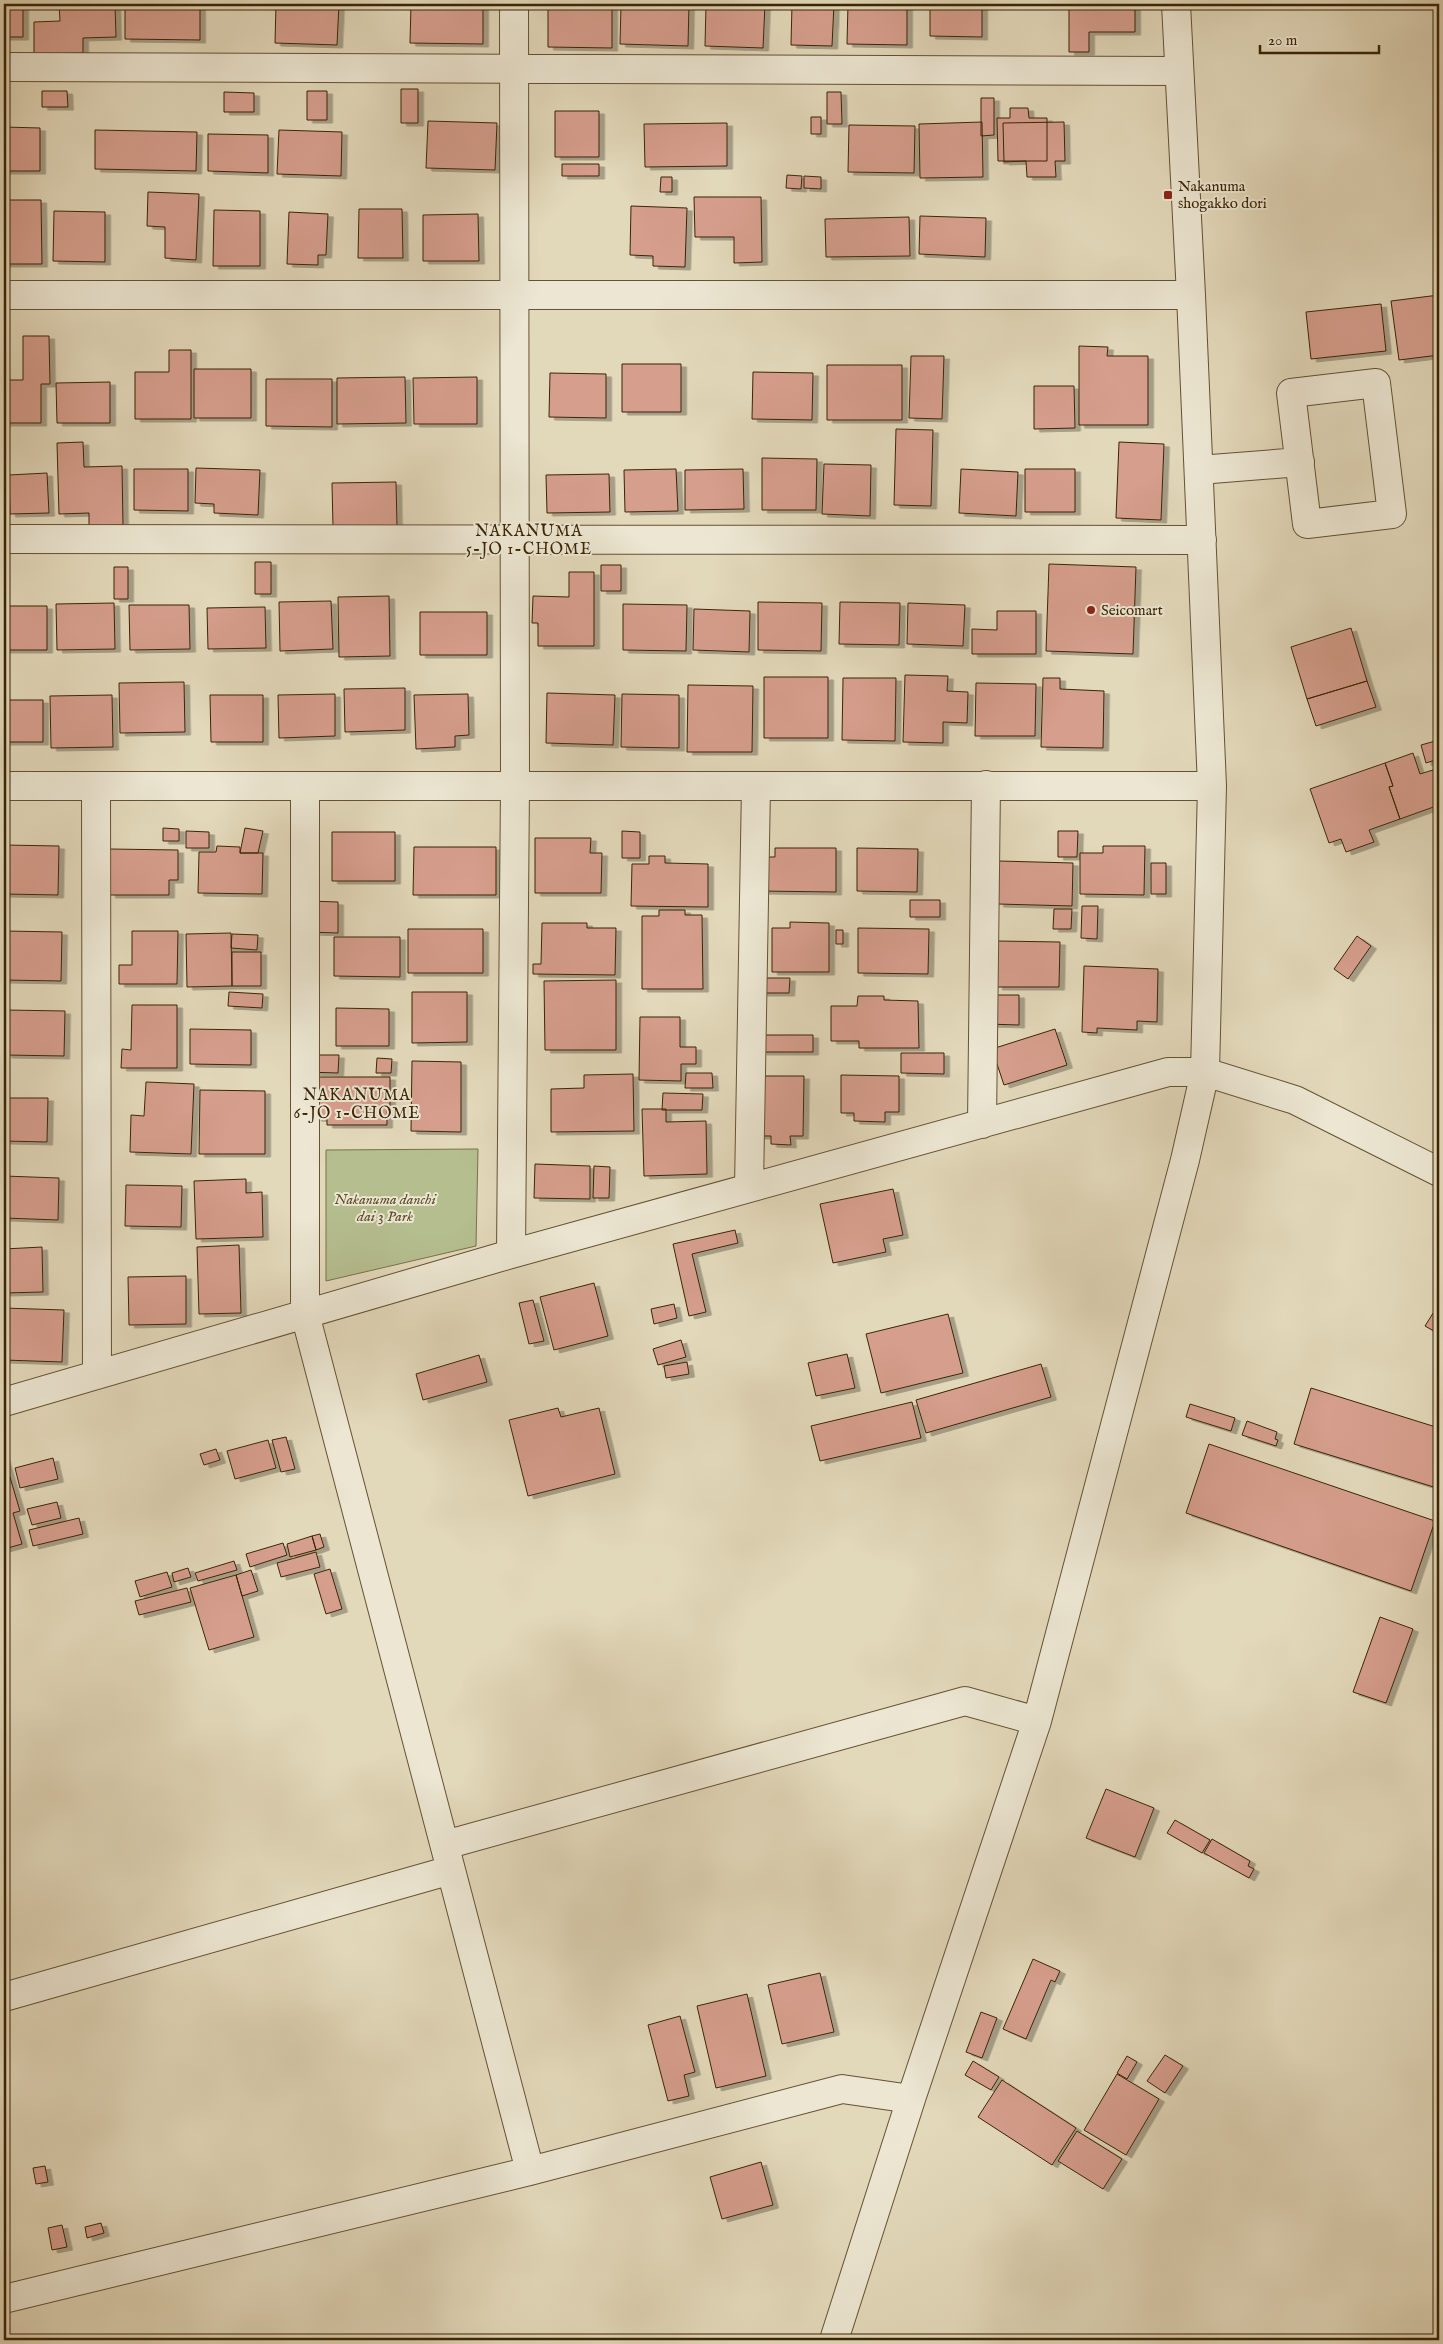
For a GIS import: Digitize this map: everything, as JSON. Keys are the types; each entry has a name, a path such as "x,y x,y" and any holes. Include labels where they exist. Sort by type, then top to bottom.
{"street":[{"path":"511,1254 515,786 514,4"},
{"path":"834,2340 911,2099 1037,1721 1185,1160 1205,1072 1212,786 1191,294 1176,4"},
{"path":"4,67 1179,71"},
{"path":"4,295 1191,294"},
{"path":"1376,383 1392,514 1307,524 1300,462 1291,393 1376,383"},
{"path":"1199,470 1300,462"},
{"path":"4,539 1202,540"},
{"path":"982,1124 986,785"},
{"path":"4,786 1212,786"},
{"path":"96,786 97,1375"},
{"path":"305,786 305,1314 530,2171"},
{"path":"748,1187 756,786"},
{"path":"4,1402 511,1254 1168,1072 1205,1072 1295,1100 1439,1172"},
{"path":"4,1997 448,1858 965,1701 1037,1721"},
{"path":"4,2300 530,2171 842,2089 911,2099"}],"green space":[{"name":"Nakanuma danchi dai 3 Park","path":"478,1149 476,1246 326,1281 326,1150"}],"building":[{"path":"4,4 23,4 23,37 4,37"},
{"path":"59,4 115,4 116,37 83,38 83,53 34,54 34,22 60,21"},
{"path":"125,4 200,4 200,40 125,39"},
{"path":"276,4 339,4 337,45 275,43"},
{"path":"411,4 483,4 483,44 410,43"},
{"path":"548,4 612,4 612,48 548,47"},
{"path":"621,4 689,4 688,46 620,44"},
{"path":"706,4 765,4 763,48 705,46"},
{"path":"792,4 834,4 832,46 791,45"},
{"path":"848,4 907,4 907,45 847,44"},
{"path":"930,4 982,4 982,37 930,36"},
{"path":"1069,4 1135,4 1135,32 1089,32 1089,52 1069,52"},
{"path":"401,89 418,89 418,123 401,123"},
{"path":"42,91 67,91 68,107 42,107"},
{"path":"307,91 327,91 327,120 307,120"},
{"path":"224,92 254,93 254,112 224,112"},
{"path":"827,92 841,92 842,124 827,124"},
{"path":"981,98 994,98 994,135 981,136"},
{"path":"1010,108 1028,108 1029,118 1047,118 1047,161 998,161 997,118 1010,118"},
{"path":"555,111 599,111 599,157 555,157"},
{"path":"811,117 821,117 821,134 811,134"},
{"path":"428,121 497,123 495,170 426,168"},
{"path":"982,122 983,177 920,178 919,124"},
{"path":"1064,122 1065,161 1055,161 1056,177 1027,177 1026,161 1004,162 1003,123"},
{"path":"727,123 727,166 645,167 644,124"},
{"path":"849,125 915,126 914,173 848,172"},
{"path":"4,127 40,128 40,171 4,171"},
{"path":"95,130 197,132 196,171 95,169"},
{"path":"279,130 342,132 341,176 277,174"},
{"path":"208,134 268,135 268,173 208,171"},
{"path":"562,164 599,164 599,176 562,176"},
{"path":"787,175 802,176 801,189 786,188"},
{"path":"804,176 821,177 821,189 804,188"},
{"path":"661,177 672,177 672,192 660,192"},
{"path":"148,192 199,194 196,260 165,258 165,227 147,226"},
{"path":"694,197 761,197 762,262 734,263 734,237 695,237"},
{"path":"4,200 41,200 42,264 4,264"},
{"path":"631,206 687,208 685,267 653,266 653,256 630,255"},
{"path":"359,209 402,209 403,258 358,258"},
{"path":"214,210 260,211 260,266 213,266"},
{"path":"54,211 105,212 105,262 53,261"},
{"path":"289,212 328,214 326,255 318,255 318,265 287,264"},
{"path":"478,214 479,261 423,261 423,215"},
{"path":"920,216 986,218 985,257 919,254"},
{"path":"909,217 910,256 826,257 825,219"},
{"path":"1439,295 1439,355 1399,360 1391,301"},
{"path":"1381,304 1386,351 1311,359 1306,312"},
{"path":"23,336 49,336 50,384 41,384 41,423 4,423 4,380 23,380"},
{"path":"1079,346 1108,347 1107,356 1148,356 1148,425 1079,425"},
{"path":"169,350 191,350 191,419 135,419 135,372 169,372"},
{"path":"911,356 944,356 942,419 909,418"},
{"path":"622,364 681,364 681,412 622,412"},
{"path":"827,365 902,365 902,420 827,420"},
{"path":"194,369 251,369 251,418 194,418"},
{"path":"753,372 813,373 812,420 752,419"},
{"path":"550,373 606,374 606,418 549,417"},
{"path":"405,377 406,423 337,424 337,378"},
{"path":"477,377 477,424 414,424 413,378"},
{"path":"266,379 332,379 332,427 266,426"},
{"path":"110,382 110,423 57,423 56,383"},
{"path":"1034,386 1074,386 1075,428 1034,429"},
{"path":"896,429 933,430 931,506 894,505"},
{"path":"83,442 84,467 122,466 123,525 89,526 89,513 59,514 57,443"},
{"path":"1119,442 1164,444 1161,520 1116,518"},
{"path":"762,458 817,459 816,510 762,510"},
{"path":"824,464 871,465 870,516 822,514"},
{"path":"196,468 260,470 258,515 214,513 214,504 195,503"},
{"path":"134,469 188,469 188,511 134,510"},
{"path":"676,469 678,511 625,512 624,470"},
{"path":"743,469 744,509 685,510 685,470"},
{"path":"961,469 1018,472 1016,516 959,513"},
{"path":"1025,469 1075,469 1075,512 1025,512"},
{"path":"47,473 49,513 10,514 9,475"},
{"path":"609,474 610,512 547,513 546,475"},
{"path":"396,482 397,526 333,528 332,483"},
{"path":"255,562 271,562 271,594 255,594"},
{"path":"1049,564 1136,567 1133,654 1046,651"},
{"path":"601,565 621,565 621,591 601,591"},
{"path":"114,567 128,567 128,599 114,599"},
{"path":"569,572 594,572 594,646 538,646 538,623 532,623 533,596 569,597"},
{"path":"389,596 390,656 339,657 338,597"},
{"path":"331,601 333,649 280,651 279,602"},
{"path":"758,602 822,603 821,651 758,650"},
{"path":"840,602 900,603 899,645 839,644"},
{"path":"114,603 115,649 57,650 56,604"},
{"path":"908,603 965,605 963,646 907,644"},
{"path":"623,604 687,605 686,651 623,650"},
{"path":"129,605 189,605 190,649 130,650"},
{"path":"4,606 47,606 47,650 4,650"},
{"path":"265,607 266,648 208,649 207,608"},
{"path":"694,609 750,611 749,652 693,650"},
{"path":"997,611 1036,611 1036,654 972,654 972,629 997,630"},
{"path":"420,612 487,612 487,655 420,655"},
{"path":"1351,628 1367,681 1307,699 1291,647"},
{"path":"905,675 948,676 947,691 968,692 967,723 943,722 943,743 903,742"},
{"path":"764,677 828,677 828,738 764,738"},
{"path":"843,678 896,678 895,741 842,740"},
{"path":"1043,678 1060,678 1060,689 1104,691 1103,748 1041,747"},
{"path":"1367,681 1376,707 1316,726 1307,699"},
{"path":"184,682 185,732 120,733 119,683"},
{"path":"976,683 1036,684 1035,736 975,736"},
{"path":"688,685 753,686 752,752 687,752"},
{"path":"405,688 405,730 345,732 344,689"},
{"path":"547,693 615,695 613,745 546,743"},
{"path":"335,694 335,736 279,738 278,695"},
{"path":"468,694 469,735 455,736 455,747 416,749 414,695"},
{"path":"622,694 679,695 679,748 621,747"},
{"path":"112,695 113,747 51,748 50,696"},
{"path":"210,695 263,695 263,742 211,742"},
{"path":"4,700 43,700 43,742 4,742"},
{"path":"1439,740 1439,775 1435,760 1426,763 1421,745"},
{"path":"1413,753 1420,774 1433,770 1439,788 1439,805 1400,819 1389,787 1393,786 1385,763"},
{"path":"1385,763 1393,786 1389,787 1400,819 1369,830 1374,842 1346,852 1341,839 1329,843 1310,789"},
{"path":"163,828 179,829 179,841 163,841"},
{"path":"245,828 263,831 258,853 240,853"},
{"path":"186,831 209,832 209,848 186,848"},
{"path":"622,831 640,832 640,858 622,858"},
{"path":"1058,831 1078,831 1077,857 1058,857"},
{"path":"332,832 395,832 395,881 332,881"},
{"path":"535,838 591,838 590,853 602,853 601,893 535,893"},
{"path":"4,845 59,846 58,895 4,894"},
{"path":"217,846 240,847 240,853 263,853 262,894 198,893 199,852 216,852"},
{"path":"1103,846 1145,846 1144,895 1080,894 1080,853 1103,853"},
{"path":"414,847 496,847 496,895 413,895"},
{"path":"775,848 836,848 836,892 759,891 760,857 775,857"},
{"path":"857,848 918,849 917,892 857,891"},
{"path":"110,849 178,850 178,880 169,880 169,895 110,895"},
{"path":"649,856 665,856 665,863 708,864 708,907 631,906 632,864 649,864"},
{"path":"999,861 1073,863 1072,906 998,904"},
{"path":"1151,863 1166,863 1166,894 1151,894"},
{"path":"910,900 940,900 940,917 910,917"},
{"path":"308,901 338,902 338,933 308,932"},
{"path":"1082,906 1098,906 1097,939 1081,938"},
{"path":"1054,909 1072,909 1071,929 1053,929"},
{"path":"659,910 685,910 685,915 702,915 703,989 642,989 642,916 659,916"},
{"path":"790,922 829,923 829,972 772,972 772,928 790,928"},
{"path":"542,923 587,923 587,928 616,928 615,975 533,974 533,964 541,964"},
{"path":"858,928 929,929 928,974 858,973"},
{"path":"408,929 483,929 483,973 408,973"},
{"path":"836,930 843,930 843,944 836,944"},
{"path":"4,931 62,932 61,981 4,980"},
{"path":"132,931 178,931 177,984 119,984 119,965 132,965"},
{"path":"231,933 232,986 187,987 186,934"},
{"path":"232,934 258,935 257,950 231,948"},
{"path":"1357,936 1371,946 1348,979 1334,969"},
{"path":"334,937 400,937 400,977 334,976"},
{"path":"997,941 1060,942 1059,987 997,987"},
{"path":"232,952 261,952 261,986 232,986"},
{"path":"1084,966 1158,969 1157,1022 1137,1021 1137,1030 1097,1028 1097,1033 1082,1032"},
{"path":"759,978 790,978 789,993 759,993"},
{"path":"616,980 616,1050 545,1050 544,981"},
{"path":"229,992 263,994 262,1008 228,1006"},
{"path":"412,992 467,992 467,1042 412,1043"},
{"path":"986,995 1019,995 1019,1025 986,1024"},
{"path":"858,996 884,996 884,1000 918,1001 919,1048 859,1048 859,1041 831,1041 831,1006 857,1006"},
{"path":"132,1005 177,1005 177,1068 121,1068 122,1049 131,1050"},
{"path":"336,1008 389,1009 389,1046 336,1046"},
{"path":"6,1010 65,1011 64,1056 6,1055"},
{"path":"640,1017 680,1017 680,1047 696,1047 696,1064 681,1064 681,1081 639,1080"},
{"path":"190,1029 251,1030 251,1065 190,1064"},
{"path":"1055,1029 1067,1065 1004,1085 992,1049"},
{"path":"761,1035 813,1035 813,1052 761,1052"},
{"path":"901,1053 944,1053 944,1074 901,1073"},
{"path":"307,1055 339,1055 338,1073 306,1072"},
{"path":"377,1058 392,1059 391,1073 376,1073"},
{"path":"412,1061 461,1062 461,1132 411,1131"},
{"path":"686,1073 712,1073 713,1088 685,1088"},
{"path":"633,1074 634,1131 551,1132 551,1089 584,1088 584,1075"},
{"path":"841,1075 899,1076 899,1112 885,1112 885,1122 854,1121 854,1113 841,1113"},
{"path":"759,1076 804,1076 803,1136 790,1136 791,1145 771,1144 771,1136 757,1136"},
{"path":"314,1077 390,1077 390,1106 387,1105 387,1125 327,1125 327,1119 316,1118"},
{"path":"146,1082 194,1084 191,1154 130,1152 131,1115 144,1116"},
{"path":"200,1090 265,1091 265,1154 199,1154"},
{"path":"663,1093 703,1094 702,1110 662,1110"},
{"path":"4,1098 48,1098 47,1142 4,1141"},
{"path":"642,1109 666,1109 666,1122 706,1121 707,1174 644,1176"},
{"path":"535,1164 590,1166 590,1199 534,1198"},
{"path":"594,1166 610,1167 609,1198 593,1198"},
{"path":"4,1176 59,1178 58,1220 4,1218"},
{"path":"246,1179 246,1193 262,1192 263,1237 196,1239 194,1181"},
{"path":"126,1185 182,1186 181,1227 125,1226"},
{"path":"893,1189 903,1235 883,1239 886,1252 833,1263 820,1204"},
{"path":"735,1230 738,1243 692,1254 706,1312 689,1316 673,1244"},
{"path":"239,1245 241,1313 199,1314 197,1247"},
{"path":"42,1247 43,1292 4,1293 4,1249"},
{"path":"186,1276 186,1324 129,1325 128,1277"},
{"path":"594,1283 608,1336 554,1350 540,1297"},
{"path":"533,1300 544,1341 529,1344 519,1303"},
{"path":"674,1304 677,1318 654,1324 651,1309"},
{"path":"4,1308 64,1310 62,1362 4,1360"},
{"path":"1435,1310 1439,1311 1439,1334 1425,1326"},
{"path":"948,1314 963,1373 881,1393 866,1334"},
{"path":"681,1340 686,1357 658,1365 653,1349"},
{"path":"847,1354 855,1388 816,1396 808,1363"},
{"path":"479,1355 487,1382 423,1400 416,1374"},
{"path":"687,1362 689,1374 666,1378 664,1366"},
{"path":"1041,1364 1051,1397 926,1433 916,1400"},
{"path":"1311,1388 1439,1428 1437,1488 1294,1444"},
{"path":"912,1402 921,1438 820,1461 811,1426"},
{"path":"1190,1404 1235,1418 1231,1431 1186,1417"},
{"path":"558,1408 561,1417 599,1408 615,1474 528,1496 509,1420"},
{"path":"1247,1421 1277,1432 1275,1439 1278,1440 1276,1446 1242,1435"},
{"path":"286,1437 295,1469 281,1472 272,1440"},
{"path":"268,1440 276,1468 235,1479 227,1451"},
{"path":"1209,1444 1435,1521 1411,1591 1186,1513"},
{"path":"216,1449 220,1460 204,1465 200,1454"},
{"path":"4,1457 20,1511 13,1513 22,1544 4,1549"},
{"path":"53,1458 58,1479 20,1488 15,1468"},
{"path":"57,1502 61,1518 32,1525 27,1509"},
{"path":"79,1518 83,1534 33,1546 29,1530"},
{"path":"320,1534 324,1547 316,1550 312,1536"},
{"path":"312,1536 316,1550 290,1557 287,1544"},
{"path":"283,1543 287,1555 250,1567 246,1554"},
{"path":"316,1552 320,1567 281,1577 277,1563"},
{"path":"234,1561 237,1570 198,1581 195,1573"},
{"path":"188,1568 191,1577 174,1582 172,1573"},
{"path":"330,1569 342,1609 326,1614 314,1574"},
{"path":"251,1570 258,1591 242,1596 236,1575"},
{"path":"167,1572 172,1587 140,1597 135,1581"},
{"path":"236,1575 254,1637 209,1650 190,1588"},
{"path":"187,1588 191,1602 139,1615 135,1601"},
{"path":"1380,1617 1413,1629 1386,1703 1353,1692"},
{"path":"1106,1789 1154,1808 1135,1857 1086,1838"},
{"path":"1175,1820 1210,1840 1202,1853 1167,1833"},
{"path":"1212,1839 1250,1861 1248,1866 1254,1869 1249,1878 1204,1853"},
{"path":"1033,1959 1060,1971 1055,1982 1051,1980 1026,2039 1003,2029"},
{"path":"820,1973 834,2032 782,2044 768,1985"},
{"path":"747,1994 766,2076 716,2088 697,2006"},
{"path":"981,2012 997,2018 982,2058 966,2052"},
{"path":"680,2016 695,2072 684,2075 689,2096 668,2101 648,2025"},
{"path":"1165,2055 1183,2066 1165,2093 1147,2081"},
{"path":"1127,2056 1137,2062 1127,2079 1117,2073"},
{"path":"973,2061 999,2077 991,2090 965,2075"},
{"path":"1117,2074 1159,2099 1126,2155 1084,2130"},
{"path":"1002,2080 1076,2128 1052,2165 978,2117"},
{"path":"1077,2131 1122,2159 1103,2189 1058,2161"},
{"path":"761,2162 773,2205 722,2219 710,2177"},
{"path":"45,2166 48,2182 36,2184 33,2168"},
{"path":"101,2223 104,2233 87,2238 85,2227"},
{"path":"62,2225 67,2247 52,2250 48,2228"}],"place":[{"name":"Nakanuma shogakko dori","path":"1168,195"},
{"name":"Seicomart","path":"1091,610"}],"district":[{"name":"NAKANUMA 5-JO 1-CHOME","path":"529,539"},
{"name":"NAKANUMA 6-JO 1-CHOME","path":"357,1103"}]}
